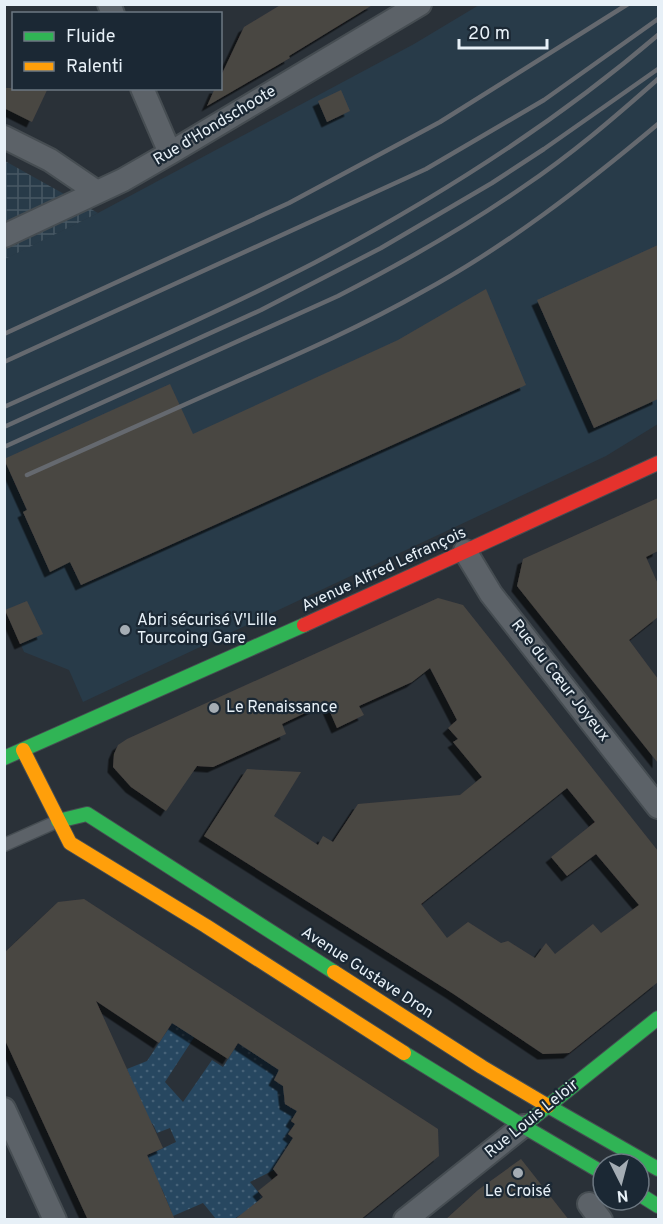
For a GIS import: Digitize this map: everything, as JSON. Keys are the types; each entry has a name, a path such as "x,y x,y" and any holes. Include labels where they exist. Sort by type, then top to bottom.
{"main road":[{"name":"Avenue Alfred Lefrançois","path":"4,758 658,463"},
{"path":"23,750 70,843 206,926 439,1076 591,1166"},
{"name":"Avenue Gustave Dron","path":"58,821 87,814 482,1067 658,1169"},
{"name":"Rue Louis Leloir","path":"523,1126 658,1018"}],"street":[{"name":"Rue d'Hondschoote","path":"4,236 97,192 170,153 420,4"},
{"path":"143,90 170,153"},
{"path":"4,137 50,160 97,192"},
{"name":"Rue du Cœur Joyeux","path":"465,551 491,594 658,807"},
{"path":"4,1109 55,1220"},
{"name":"Rue Louis Leloir","path":"405,1220 523,1126"}],"lane":[{"path":"4,845 58,821"}],"shaded area":[{"path":"479,5 658,5 658,424 606,456 83,702 69,670 24,652 5,608 4,259 98,213 414,44"},
{"path":"5,161 98,213 5,259"},
{"path":"173,1022 195,1036 165,1082 183,1102 212,1060 223,1067 238,1043 280,1069 274,1080 288,1089 284,1095 285,1104 292,1108 300,1107 291,1121 295,1124 288,1134 293,1138 274,1170 250,1182 273,1210 245,1219 240,1215 234,1219 216,1219 203,1203 173,1216 162,1189 138,1160 176,1142 170,1128 157,1133 153,1124 147,1123 127,1069 147,1061"}],"building":[{"path":"282,4 374,4 289,56 290,58 207,106 214,90 222,90 222,74 244,27"},
{"path":"4,88 47,90 32,122 4,108"},
{"path":"341,90 350,111 327,122 318,101"},
{"path":"658,245 658,399 594,428 537,300"},
{"path":"486,289 526,385 81,585 70,562 50,572 23,512 27,510 4,459 170,384 193,434 398,340"},
{"path":"658,498 658,551 646,557 658,584 658,617 629,640 658,679 658,763 517,586 523,559"},
{"path":"438,598 463,605 658,851 658,982 569,1053 543,1054 452,993 204,836 247,769 301,772 274,816 318,845 323,836 333,842 358,804 460,795 482,777 453,742 458,739 448,728 457,720 430,668 412,682 359,706 364,715 337,728 326,703 282,724 286,734 213,767 197,766 166,811 131,787 113,767 114,754 118,745","holes":["567,788 595,822 551,857 567,876 596,854 639,905 601,933 593,924 555,954 546,943 535,958 508,941 501,943 468,922 447,938 421,904"]},
{"path":"27,601 43,634 20,644 5,610"},
{"path":"84,899 438,1129 439,1156 360,1220 234,1220 263,1197 258,1191 278,1175 273,1169 293,1138 288,1134 295,1124 291,1121 297,1111 285,1104 283,1086 274,1080 279,1070 238,1043 228,1059 172,1023 159,1043 96,1001 163,1148 147,1155 175,1220 88,1220 4,1038 4,953 58,902"},
{"path":"521,1159 569,1220 445,1220 478,1190"}],"railway":[{"path":"4,334 289,203 440,122 628,4"},
{"path":"4,362 426,169 544,100 658,19"},
{"path":"4,407 238,301 314,263 404,213 535,129 618,68 658,35"},
{"path":"4,427 261,310 381,248 492,183 658,69"},
{"path":"4,447 338,296 409,258 478,217 541,175 658,79"},
{"path":"27,475 310,348 422,292 515,235 602,170 658,124"}],"traffic: fast":[{"path":"4,758 304,625"},
{"path":"58,821 87,814 334,972"},
{"path":"404,1053 523,1126 658,1018"},
{"path":"548,1106 658,1169"},
{"path":"523,1126 591,1166"},
{"path":"651,1202 658,1206"}],"traffic: slow":[{"path":"23,750 70,843 206,926 404,1053"},
{"path":"334,972 482,1067 548,1106"}],"traffic: jam":[{"path":"304,625 658,463"}],"place":[{"name":"Abri sécurisé V'Lille Tourcoing Gare","path":"125,630"},
{"name":"Le Renaissance","path":"214,708"},
{"name":"Le Croisé","path":"518,1173"}]}
